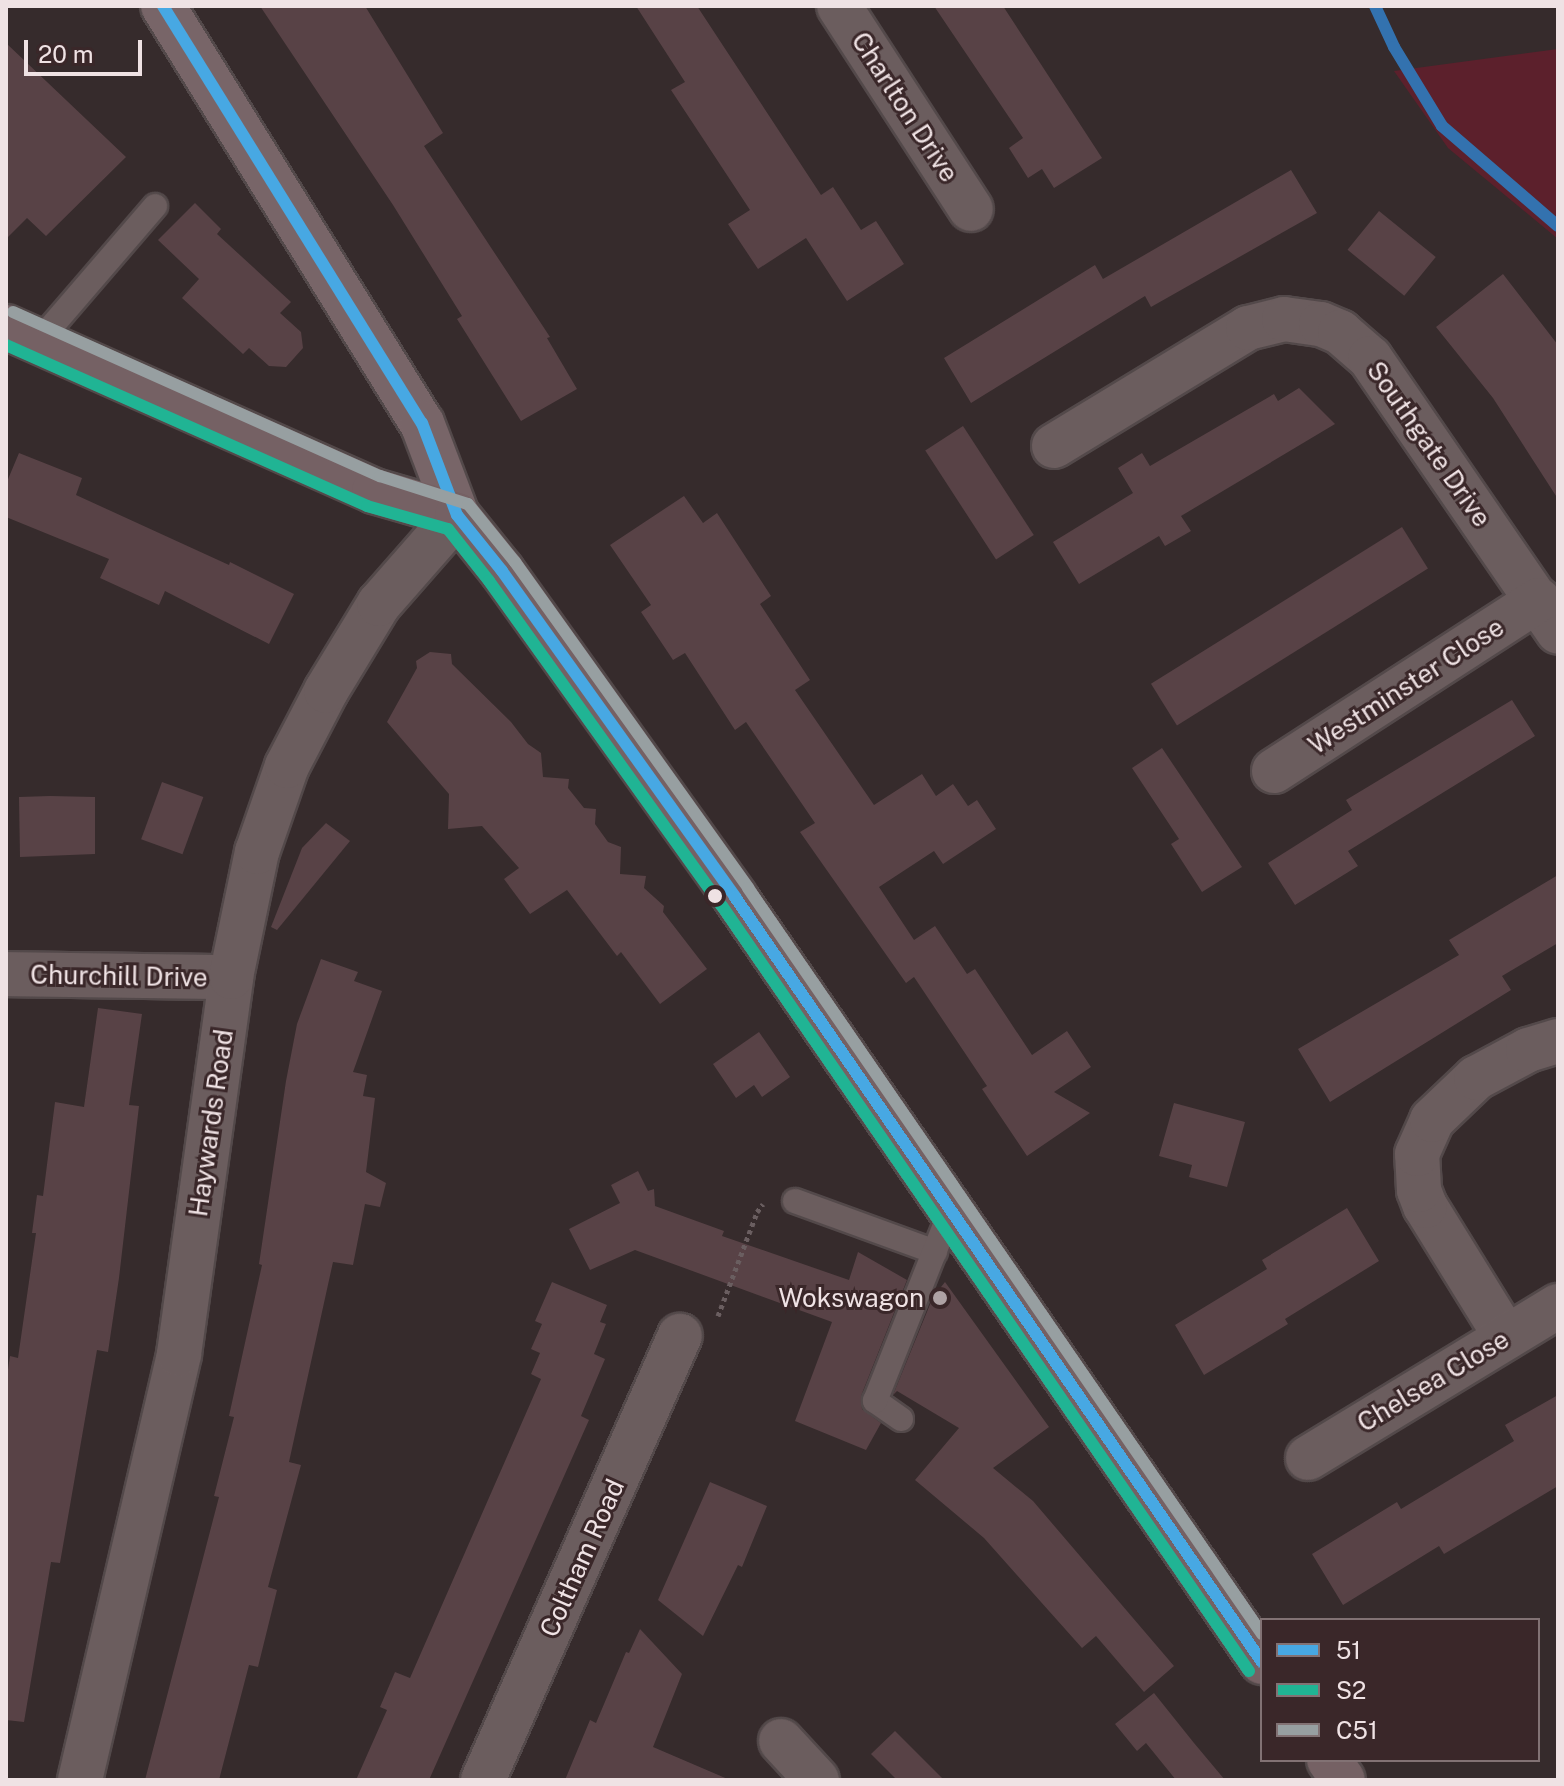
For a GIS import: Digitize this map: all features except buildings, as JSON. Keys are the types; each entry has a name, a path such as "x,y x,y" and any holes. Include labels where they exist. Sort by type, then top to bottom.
{"highway":[{"path":"23,334 374,491 457,515 502,571 735,897 1260,1659"},
{"path":"1330,1762 1343,1780"}],"main road":[{"path":"163,6 422,423 457,515"}],"street":[{"name":"Charlton Drive","path":"839,6 971,209"},
{"name":"Southgate Drive","path":"1054,446 1248,328 1284,319 1321,324 1340,332 1370,358 1548,616"},
{"name":"Haywards Road","path":"80,1780 179,1354 231,977 257,852 287,766 326,691 379,604 457,515"},
{"name":"Westminster Close","path":"1274,771 1548,616"},
{"name":"Churchill Drive","path":"6,974 231,977"},
{"path":"1506,1337 1425,1206 1419,1190 1417,1154 1432,1120 1476,1078 1528,1050 1558,1041"},
{"name":"Chelsea Close","path":"1308,1458 1558,1306"},
{"name":"Coltham Road","path":"483,1780 680,1336"},
{"path":"781,1741 817,1780"}],"lane":[{"path":"23,334 155,206"},
{"path":"795,1201 935,1252"},
{"path":"901,1419 875,1401 951,1210"}],"path":[{"path":"680,1336 717,1318 757,1212 764,1202 795,1201"}],"shaded area":[{"path":"1558,49 1558,239 1448,148 1394,71"}],"waterway":[{"path":"1375,6 1394,47 1442,126 1558,226"}],"transit line":[{"name":"51","path":"163,6 422,423 457,515 502,571 735,897 1260,1659"},
{"name":"C51","path":"13,312 380,476 468,504 515,562 748,888 1260,1631"},
{"name":"S2","path":"6,345 367,506 448,529 489,581 722,906 1249,1671"}],"place":[{"name":"Wokswagon","path":"940,1298"}]}
